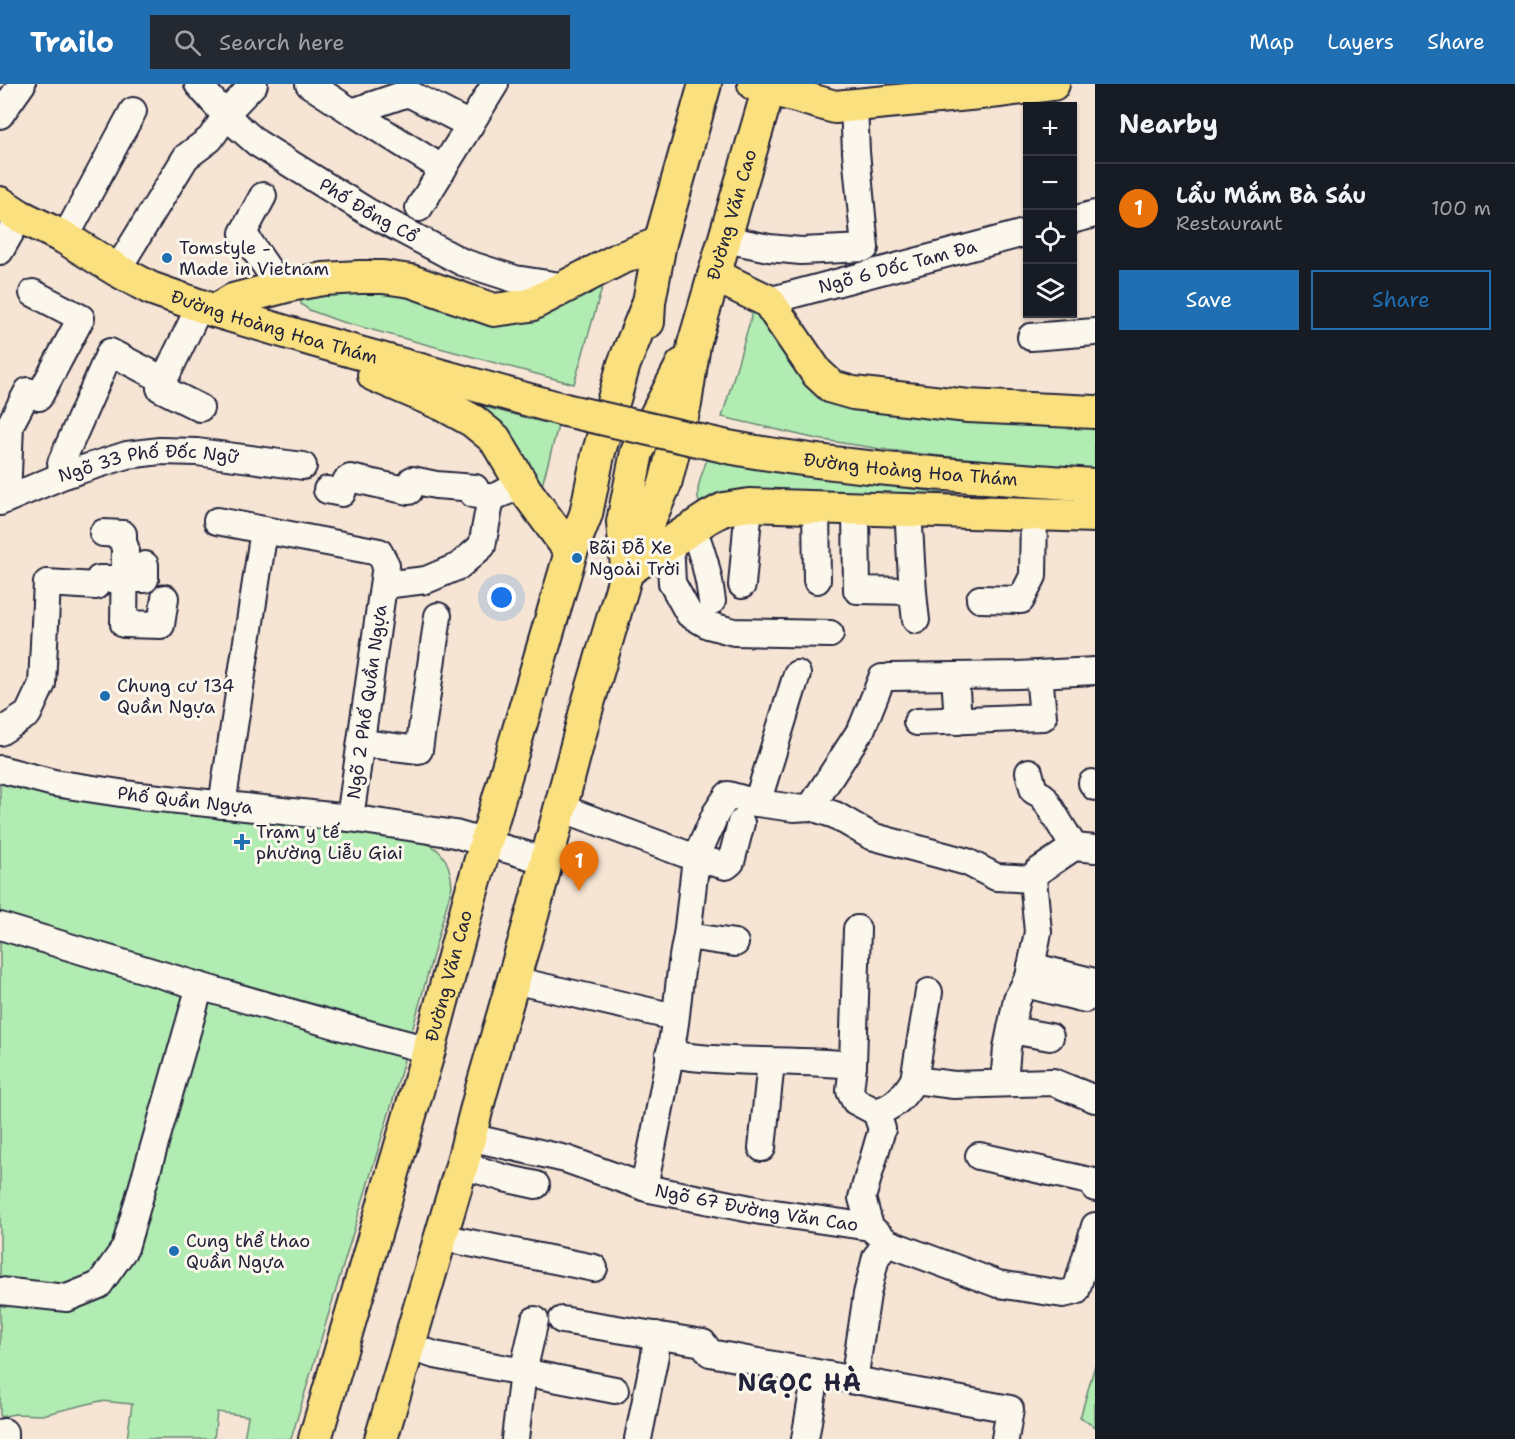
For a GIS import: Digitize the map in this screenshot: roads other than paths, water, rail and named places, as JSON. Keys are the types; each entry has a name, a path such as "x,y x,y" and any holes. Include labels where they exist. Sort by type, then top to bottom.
{"main road":[{"name":"Đường Văn Cao","path":"315,1439 429,1050 470,897 572,552 586,514 598,455 624,364 649,302 660,243 705,84"},
{"path":"764,85 835,107 1053,84"},
{"name":"Đường Văn Cao","path":"381,1439 466,1151 547,861 587,707 627,570 665,484 685,404 694,344 724,240 764,85"},
{"name":"Đường Hoàng Hoa Thám","path":"10,209 150,288 207,309 565,410 784,458 881,469 1095,484"},
{"path":"207,309 233,300 323,279 383,278 411,281 494,310 530,305 619,259 660,243"},
{"path":"714,275 768,301 817,373 832,387 854,393 968,406 1095,412"},
{"path":"316,341 334,357 444,405 473,421 495,440 526,491 572,552"},
{"path":"627,570 724,509 749,506 1095,516"}],"street":[{"path":"0,115 22,84"},
{"name":"Phố Đồng Cổ","path":"198,84 226,116 257,143 368,212 462,262 515,279 567,287"},
{"path":"117,270 186,157 210,140 226,116 254,84"},
{"path":"309,84 443,169"},
{"path":"419,208 495,84"},
{"path":"352,112 408,93 470,125"},
{"path":"724,240 801,251 865,248 854,105"},
{"path":"65,238 133,111"},
{"path":"263,196 243,232 280,288"},
{"path":"0,251 10,209"},
{"path":"1077,219 1095,214"},
{"name":"Ngõ 6 Dốc Tam Đa","path":"768,301 1023,233"},
{"path":"3,500 10,425 28,391 39,397 81,318 33,293"},
{"path":"200,408 160,388 207,309"},
{"path":"1031,337 1095,332"},
{"path":"64,476 61,463 110,352 164,380"},
{"name":"Ngõ 33 Phố Đốc Ngữ","path":"3,500 127,455 160,451 197,452 303,466"},
{"path":"327,490 342,493 346,481 350,478 409,491 412,480 436,485 476,488 473,494 491,498 508,491 518,477"},
{"path":"384,585 426,580 459,566 482,546 491,498"},
{"path":"742,585 749,506"},
{"path":"816,508 817,580"},
{"path":"856,509 857,590 912,591"},
{"path":"908,512 913,568 912,591 916,620"},
{"path":"980,598 1021,600 1034,576 1034,514"},
{"path":"217,521 264,530 222,804"},
{"name":"Ngõ 2 Phố Quần Ngựa","path":"264,530 379,552 386,565 350,818"},
{"path":"103,533 123,534 123,543 135,572 124,624 161,625 165,598"},
{"path":"712,601 703,551 681,534 672,583 689,614 708,625 734,632 830,634"},
{"path":"0,732 28,714 42,684 47,583 96,586 99,579 135,572"},
{"path":"361,743 419,750 438,616"},
{"path":"811,807 862,728 886,677 1095,671"},
{"path":"757,803 797,674"},
{"path":"917,722 1043,717 1039,674"},
{"path":"955,676 958,721"},
{"name":"Phố Quần Ngựa","path":"0,769 54,783 140,796 350,818 455,834 547,861"},
{"path":"1004,1083 1017,999 1028,975 1038,932 1033,879 1037,872 1084,848 1043,796 1034,791 1029,772"},
{"path":"644,1187 675,1017 680,962 687,936 696,858 716,813 728,795 757,803 794,808 811,807 835,815 871,836 967,862 996,877 1033,879"},
{"path":"561,808 696,858 726,866 731,862 741,823"},
{"path":"0,926 386,1040 429,1050"},
{"path":"857,929 854,1065 850,1091 855,1101 876,1112 887,1109 897,1102 915,1080 929,992"},
{"path":"687,936 735,943"},
{"path":"1028,975 1090,991"},
{"path":"513,980 675,1017"},
{"path":"0,1291 67,1298 99,1285 125,1248 200,986"},
{"path":"1011,1030 1050,1037"},
{"path":"669,1054 698,1059 824,1062 854,1065"},
{"path":"762,1148 771,1062"},
{"path":"915,1080 954,1085 1053,1082 1095,1099"},
{"path":"854,1381 867,1294 879,1235 862,1198 882,1129 876,1112"},
{"path":"466,1151 504,1178 536,1185"},
{"name":"Ngõ 67 Đường Văn Cao","path":"466,1151 566,1159 644,1187 879,1235 998,1284 1063,1294 1076,1291 1095,1226"},
{"path":"979,1156 1094,1182 1095,1188"},
{"path":"440,1237 594,1268"},
{"path":"515,1439 523,1372 535,1320"},
{"path":"562,1320 704,1343 710,1353 1010,1409 1005,1439"},
{"path":"638,1439 656,1355 656,1335"},
{"path":"407,1346 435,1355 615,1390"},
{"path":"805,1439 816,1374"}],"place":[{"name":"Tomstyle - Made in Vietnam","path":"167,258"},
{"name":"Bãi Đỗ Xe Ngoài Trời","path":"577,558"},
{"name":"Chung cư 134 Quần Ngựa","path":"105,696"},
{"name":"Trạm y tế phường Liễu Giai","path":"242,842"},
{"name":"Lẩu Mắm Bà Sáu","path":"579,891"},
{"name":"Cung thể thao Quần Ngựa","path":"174,1251"}],"district":[{"name":"NGỌC HÀ","path":"800,1383"}]}
